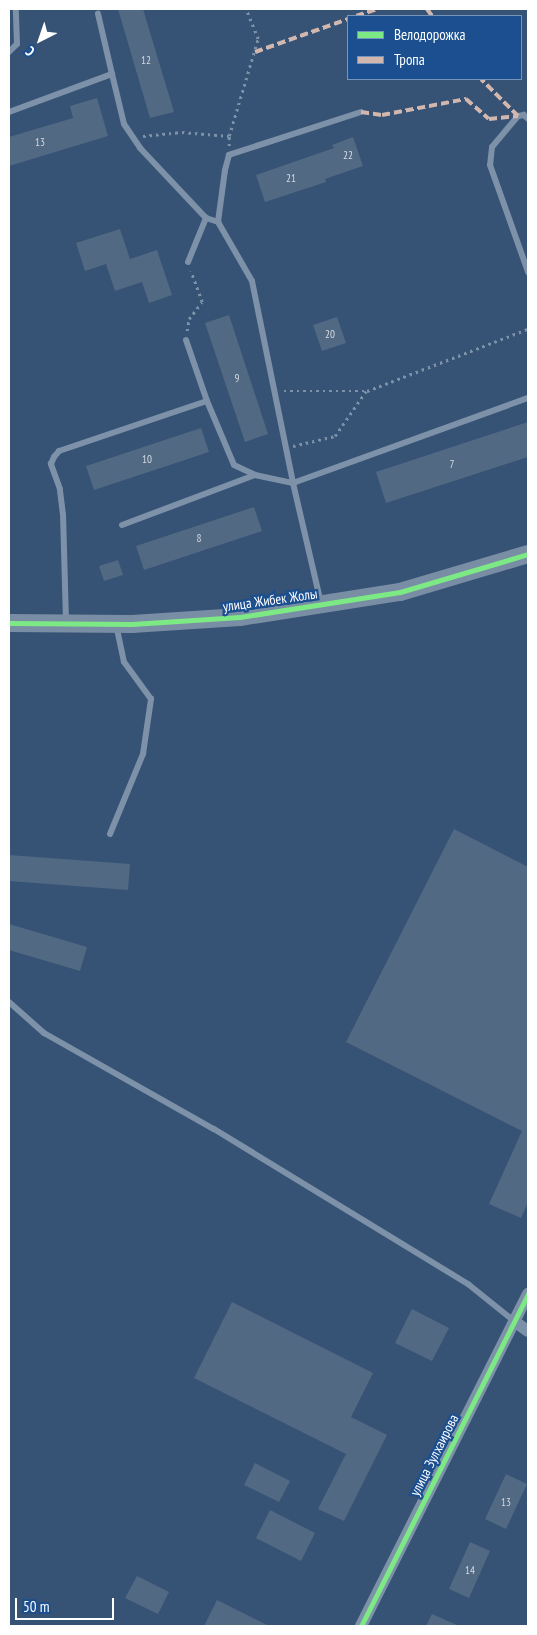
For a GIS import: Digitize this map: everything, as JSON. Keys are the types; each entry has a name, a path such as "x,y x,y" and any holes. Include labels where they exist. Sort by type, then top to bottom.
{"street":[{"name":"улица Жибек Жолы","path":"9,623 115,624 240,617 400,592 528,554"},
{"name":"улица Зулхаирова","path":"361,1626 528,1294"},
{"path":"514,1321 528,1332"}],"lane":[{"path":"9,52 17,44 16,9"},
{"path":"98,14 124,124 134,138 206,218 218,222"},
{"path":"9,112 112,74"},
{"path":"322,604 293,483 276,391 252,281 218,222 225,170 229,155 361,112"},
{"path":"528,119 524,115 518,116 492,147 490,165 528,272"},
{"path":"188,262 206,218"},
{"path":"186,340 207,401 234,465 255,475 293,483 528,398"},
{"path":"66,623 62,515 60,489 51,464 54,457 59,451 207,401"},
{"path":"122,525 255,475"},
{"path":"110,834 142,754 151,699 124,662 115,624"},
{"path":"9,1002 44,1034 214,1130 468,1284 514,1321"}],"path":[{"path":"229,155 229,136 258,39 246,9"},
{"path":"134,138 182,132 229,136"},
{"path":"186,340 189,318 202,302 188,262"},
{"path":"276,391 367,391 528,329"},
{"path":"287,447 335,436 367,391"}],"building":[{"path":"118,9 143,9 174,112 150,118"},
{"path":"97,98 108,136 9,166 9,137 73,118 70,106"},
{"path":"353,137 363,166 325,179 326,182 265,202 256,175 334,148 332,145"},
{"path":"120,229 130,259 157,250 172,295 149,303 142,282 115,291 106,264 85,271 76,243"},
{"path":"229,315 268,434 245,442 205,323"},
{"path":"337,317 346,343 322,351 313,325"},
{"path":"528,422 528,457 386,503 376,472"},
{"path":"201,428 209,452 94,490 86,466"},
{"path":"254,507 262,531 144,570 136,546"},
{"path":"118,560 123,575 104,581 99,566"},
{"path":"454,829 528,867 528,1202 521,1218 489,1204 522,1131 346,1042"},
{"path":"9,855 130,864 128,890 9,881"},
{"path":"9,924 87,947 80,971 9,950"},
{"path":"232,1302 373,1373 351,1417 387,1435 344,1521 318,1509 346,1454 194,1378"},
{"path":"412,1309 449,1328 432,1361 395,1343"},
{"path":"255,1463 290,1481 279,1502 244,1485"},
{"path":"506,1474 527,1484 506,1529 485,1519"},
{"path":"270,1510 315,1533 301,1561 256,1538"},
{"path":"470,1542 490,1551 469,1598 449,1589"},
{"path":"137,1576 169,1592 158,1614 125,1598"},
{"path":"217,1600 269,1626 204,1626"},
{"path":"432,1614 459,1626 426,1626"}],"marked path":[{"path":"359,15 377,9"},
{"path":"427,9 431,15"},
{"path":"255,52 347,19"},
{"path":"361,112 382,115 466,99 489,119 518,116 482,80"}],"cycle path":[{"path":"9,623 132,624 240,617 400,592 528,554"},
{"path":"361,1626 528,1294"}]}
